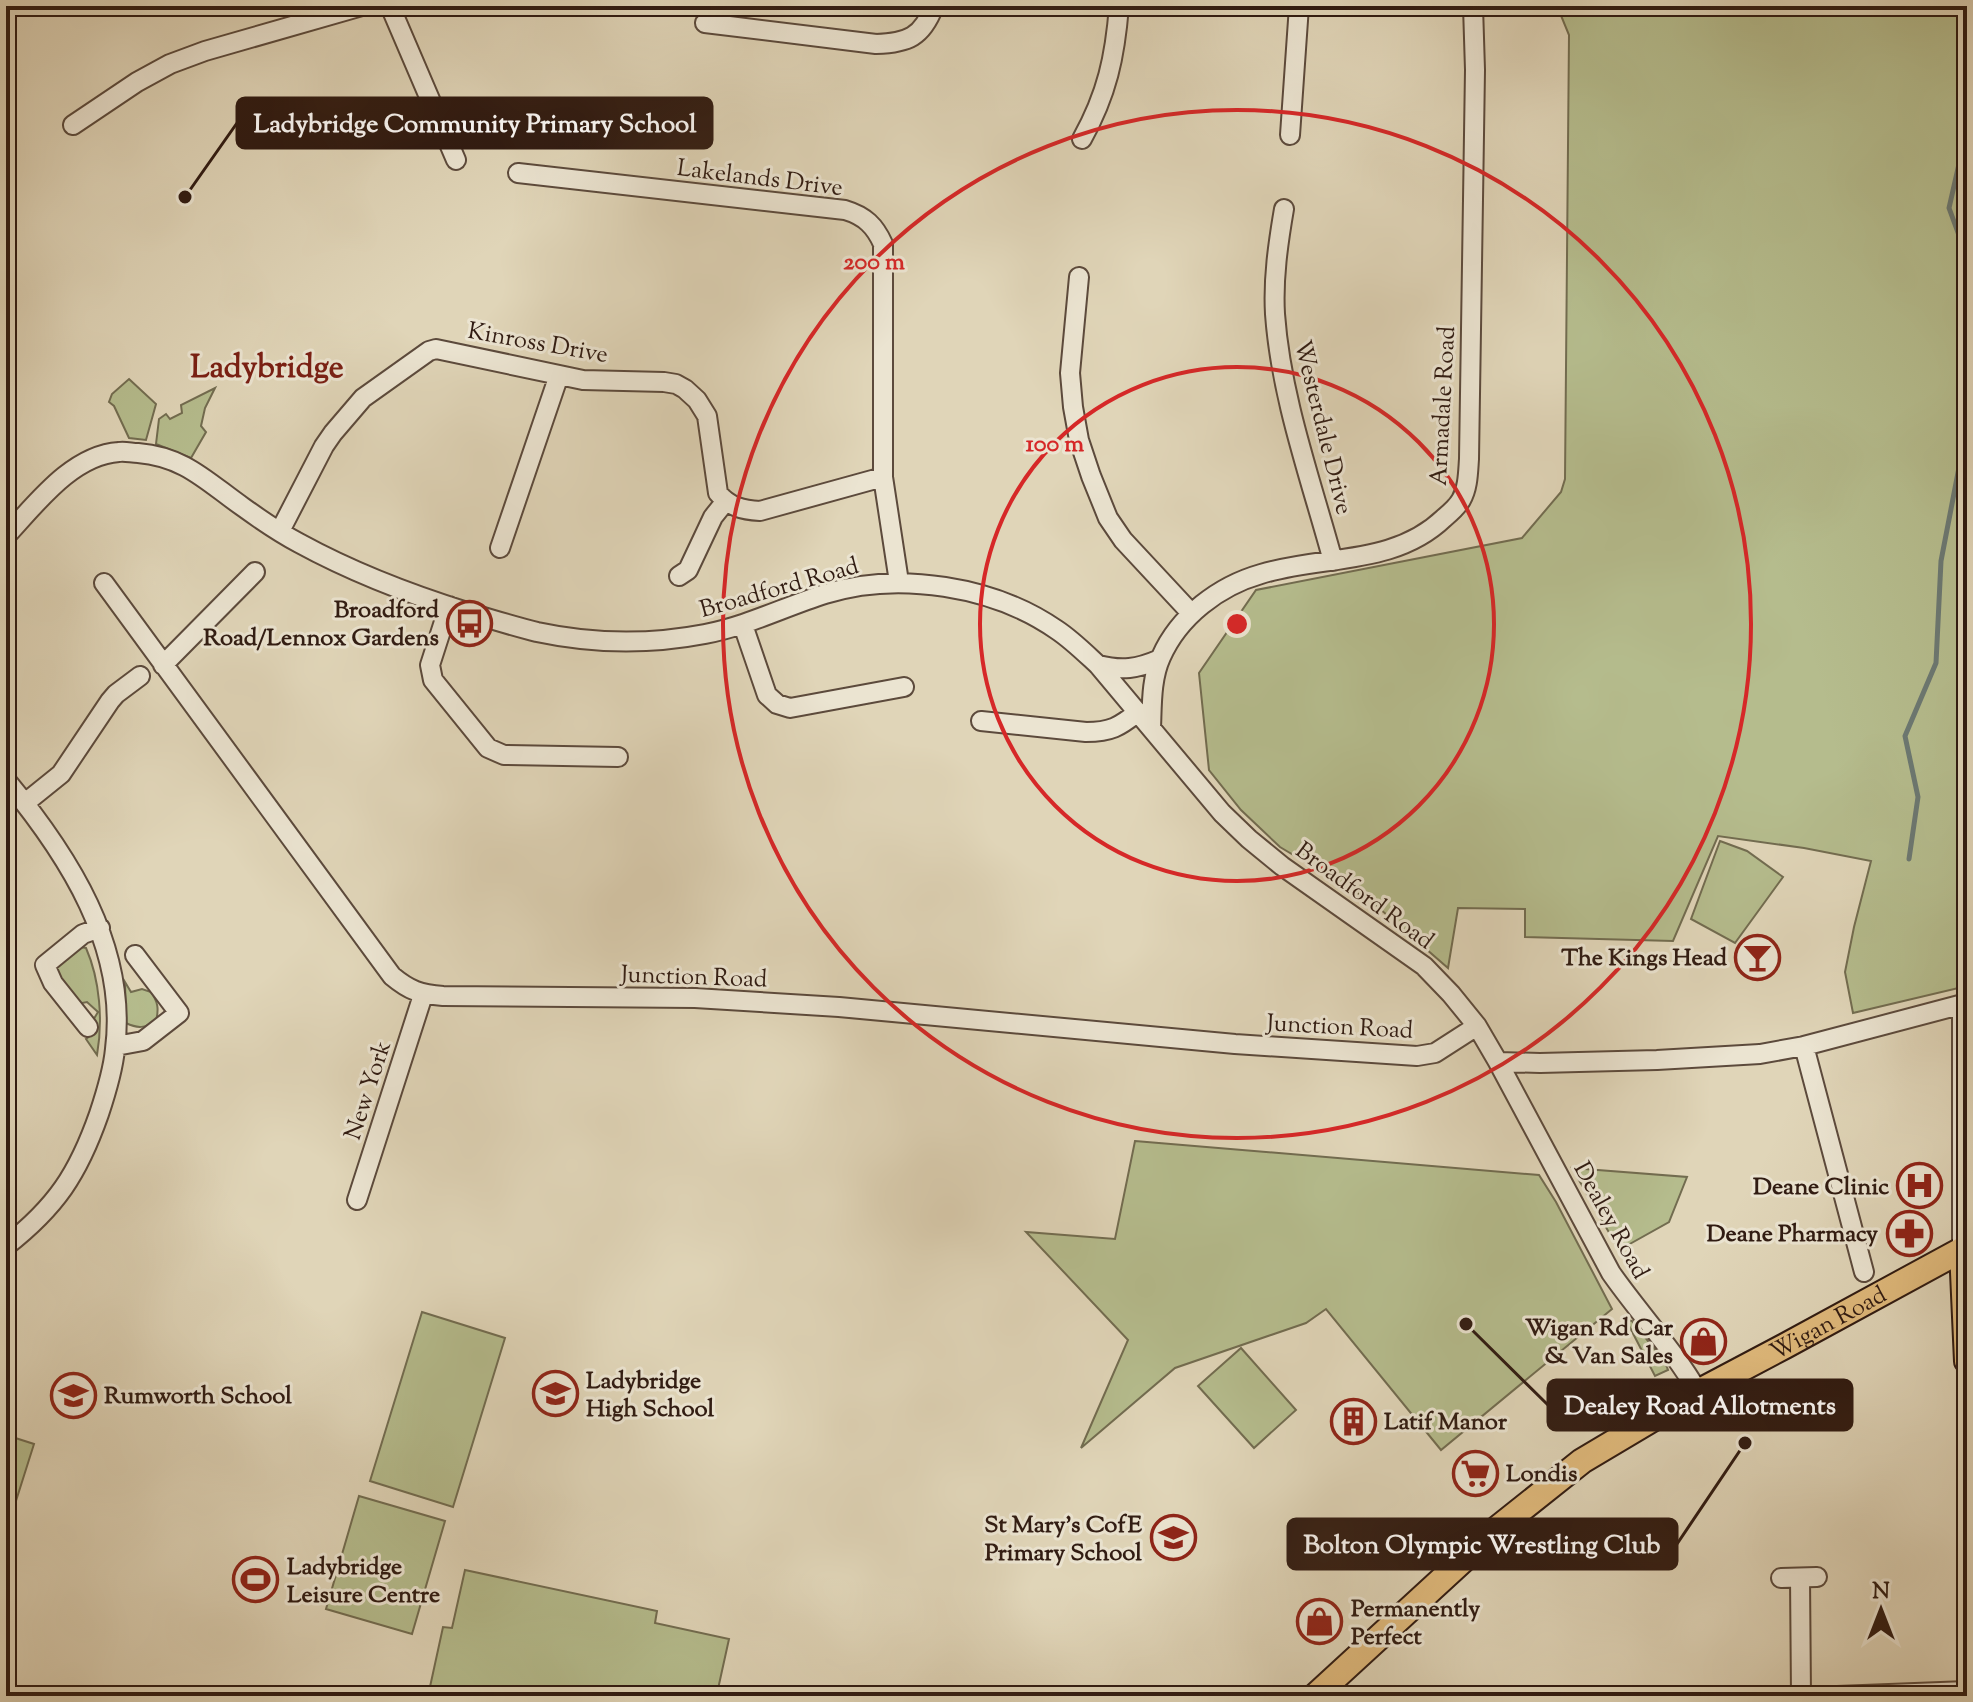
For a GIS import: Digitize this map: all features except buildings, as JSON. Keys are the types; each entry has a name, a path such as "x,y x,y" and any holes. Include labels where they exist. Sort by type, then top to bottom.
{"main road":[{"name":"Wigan Road","path":"1315,1696 1498,1528 1567,1472 1698,1392 1965,1248"},
{"path":"1965,1248 1967,1361"}],"street":[{"path":"73,125 170,64 362,6"},
{"path":"390,6 456,160"},
{"path":"705,23 876,44 897,43 915,36 927,22 934,6"},
{"path":"1082,139 1107,83 1116,43 1119,6"},
{"path":"1290,135 1299,6"},
{"name":"Armadale Road","path":"1151,728 1153,685 1160,659 1172,636 1191,613 1213,596 1260,574 1383,552 1406,544 1425,534 1461,500 1467,482 1475,70 1473,6"},
{"name":"Lakelands Drive","path":"518,173 845,210 859,214 870,223 883,244 883,477 899,582"},
{"name":"Westerdale Drive","path":"1284,209 1275,279 1279,350 1285,388 1333,561"},
{"path":"1079,277 1070,373 1079,440 1108,518 1123,540 1191,613"},
{"name":"Kinross Drive","path":"280,531 324,446 363,398 429,351 443,349 583,380 676,384 697,400 707,416 718,493 725,502"},
{"path":"500,548 559,375"},
{"name":"Broadford Road","path":"6,536 73,468 119,452 151,454 177,462 200,474 242,507 299,543 350,568 449,606 519,628 559,636 633,642 704,634 743,625 825,594 853,587 899,582 971,592 1001,602 1056,628 1079,646 1222,813 1282,866 1424,966 1477,1026 1498,1062"},
{"path":"679,576 688,570 713,517 725,502 742,510 760,511 883,477"},
{"path":"163,665 255,572"},
{"path":"104,583 392,976 406,988 423,995"},
{"path":"449,606 430,665 433,680 488,748 504,755 618,757"},
{"path":"743,625 767,695 777,704 790,708 904,687"},
{"path":"1098,665 1117,670 1130,669 1160,659"},
{"path":"25,803 55,780 110,701 140,676"},
{"path":"981,721 1102,732 1118,728 1138,712"},
{"path":"6,780 52,841 78,883 100,928 113,979 116,1046 95,1126 69,1182 50,1207 6,1246"},
{"path":"88,1027 53,983 45,965 83,934 100,928"},
{"path":"116,1046 143,1041 179,1013 135,955"},
{"name":"Junction Road","path":"423,995 695,998 810,1005 1235,1044 1417,1056 1435,1053 1477,1026"},
{"name":"New York","path":"357,1200 423,995"},
{"path":"1498,1062 1732,1057 1804,1046 1965,1004 1965,1248"},
{"path":"1804,1046 1842,1223 1864,1272"},
{"name":"Dealey Road","path":"1498,1062 1611,1273 1682,1364 1698,1392"},
{"path":"1799,1578 1801,1696"},
{"path":"1837,1696 1967,1691"}],"green space":[{"path":"1554,6 1967,6 1967,986 1853,1013 1845,972 1871,861 1718,836 1673,941 1525,937 1525,909 1458,908 1448,968 1372,902 1280,847 1241,810 1209,770 1199,673 1256,590 1522,538 1561,492 1565,479 1569,35"},
{"path":"129,379 156,404 146,440 129,438 114,406 109,402 112,394"},
{"path":"215,388 205,408 201,426 206,432 191,458 156,444 159,419 166,414 170,419 182,413 181,405"},
{"path":"1720,841 1747,851 1783,877 1735,943 1691,919"},
{"path":"80,947 86,948 97,987 100,1028 97,1055 86,1039 95,1032 92,1022 98,1012 87,1002 77,1004 58,981 56,967"},
{"path":"125,982 131,992 142,989 151,992 157,1006 156,1021 141,1027 126,1023"},
{"path":"1135,1141 1539,1175 1612,1309 1441,1450 1326,1309 1306,1323 1175,1368 1081,1448 1128,1340 1026,1232 1115,1239"},
{"path":"1572,1168 1687,1177 1669,1222 1619,1250"},
{"path":"422,1312 505,1338 453,1507 370,1481"},
{"path":"1626,1320 1632,1321 1668,1370 1655,1376"},
{"path":"1241,1348 1296,1410 1254,1448 1198,1386"},
{"path":"6,1435 34,1444 15,1504 6,1501"},
{"path":"359,1496 445,1521 412,1634 326,1609"},
{"path":"465,1570 657,1611 655,1623 729,1639 718,1689 726,1691 726,1696 428,1696 443,1627 452,1628"}],"waterway":[{"path":"1967,49 1964,142 1949,208 1967,257"},
{"path":"1909,859 1918,797 1905,736 1936,663 1941,561 1967,426"}],"place":[{"name":"Ladybridge Community Primary School","path":"185,197"},
{"name":"Broadford Road/Lennox Gardens","path":"470,623"},
{"name":"The Kings Head","path":"1758,957"},
{"name":"Deane Clinic","path":"1920,1186"},
{"name":"Deane Pharmacy","path":"1909,1233"},
{"name":"Dealey Road Allotments","path":"1466,1324"},
{"name":"Wigan Rd Car & Van Sales","path":"1704,1341"},
{"name":"Ladybridge High School","path":"555,1394"},
{"name":"Rumworth School","path":"73,1395"},
{"name":"Latif Manor","path":"1353,1421"},
{"name":"Bolton Olympic Wrestling Club","path":"1745,1443"},
{"name":"Londis","path":"1475,1473"},
{"name":"St Mary's CofE Primary School","path":"1173,1538"},
{"name":"Ladybridge Leisure Centre","path":"256,1580"},
{"name":"Permanently Perfect","path":"1320,1622"}],"district":[{"name":"Ladybridge","path":"267,366"}]}
